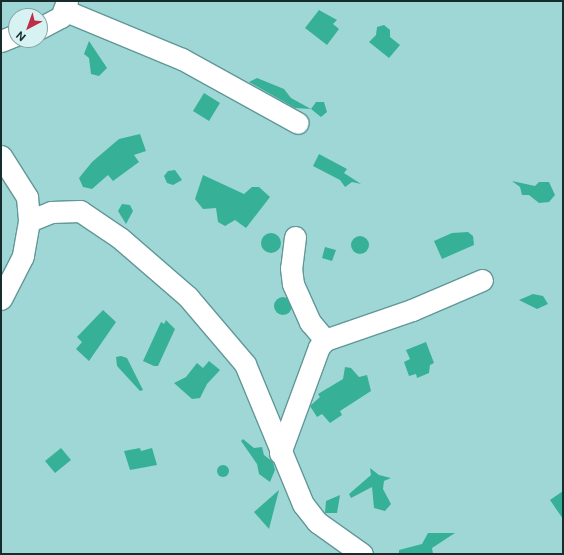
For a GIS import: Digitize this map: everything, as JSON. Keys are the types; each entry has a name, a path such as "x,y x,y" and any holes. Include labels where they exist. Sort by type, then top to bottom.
{"street":[{"path":"48,25 52,23 66,6 182,59 298,123"},
{"path":"1,156 27,197 29,221 23,256 1,299"},
{"path":"29,221 51,212 80,211 120,238 188,297 245,364 280,453 307,510 317,522 362,554"},
{"path":"295,237 290,268 293,284 310,322 325,340"},
{"path":"280,453 319,348 325,340 412,310 482,280"}],"building":[{"path":"319,10 337,20 333,24 339,29 327,45 305,28"},
{"path":"384,25 390,30 390,37 400,45 389,58 369,42 376,35 377,27"},
{"path":"89,41 107,68 99,76 91,74 89,58 84,54"},
{"path":"257,78 284,89 291,98 311,109 295,108 249,82"},
{"path":"204,93 220,103 209,121 193,111"},
{"path":"316,102 324,102 327,112 321,117 311,109"},
{"path":"140,134 146,151 134,155 139,162 113,181 108,175 92,189 83,187 79,178 92,162 119,139"},
{"path":"319,154 347,169 344,173 361,184 352,182 345,187 340,180 313,166"},
{"path":"175,170 182,180 173,185 167,183 164,176 168,171"},
{"path":"203,175 244,194 252,187 259,187 270,197 246,228 235,220 225,226 218,222 216,208 203,209 195,199"},
{"path":"512,181 535,186 539,182 549,182 555,195 549,202 539,203 529,195 522,195 520,187"},
{"path":"122,204 130,205 133,211 126,224 118,211"},
{"path":"468,232 473,236 474,245 442,259 434,241 452,233"},
{"path":"271,233 278,236 281,243 278,250 271,253 264,250 261,243 264,236"},
{"path":"360,236 366,239 369,245 366,251 360,254 354,251 351,245 354,239"},
{"path":"325,247 336,250 332,261 322,258"},
{"path":"533,294 543,296 548,304 537,309 519,300"},
{"path":"283,297 289,300 292,306 289,312 283,315 277,312 274,306 277,300"},
{"path":"103,310 116,322 89,361 76,349 82,342 77,337"},
{"path":"166,320 175,329 158,366 154,366 143,361 161,322 164,324"},
{"path":"426,342 434,363 430,365 429,373 417,378 416,374 409,376 404,362 410,359 406,350"},
{"path":"121,356 127,358 143,390 140,391 117,366 116,357"},
{"path":"209,361 220,370 207,384 200,398 192,399 174,383 186,377 197,363 203,368"},
{"path":"345,367 351,368 359,377 367,375 371,391 340,411 342,415 330,423 322,414 317,417 310,406 320,397 318,394 343,379"},
{"path":"243,439 254,448 262,447 264,455 273,462 275,470 270,482 259,474 257,464 241,441"},
{"path":"61,448 71,460 55,473 45,461"},
{"path":"140,448 141,451 152,448 157,465 130,470 124,451"},
{"path":"221,465 225,465 229,471 225,477 221,477 217,473 217,469"},
{"path":"370,468 379,475 391,478 384,481 383,489 391,504 385,511 374,508 372,487 351,498 349,494 371,475"},
{"path":"279,490 269,529 254,512"},
{"path":"563,491 563,519 550,500"},
{"path":"340,495 337,513 325,513 326,501"},
{"path":"428,533 455,533 432,548 433,554 399,554 399,550 422,544"}]}
